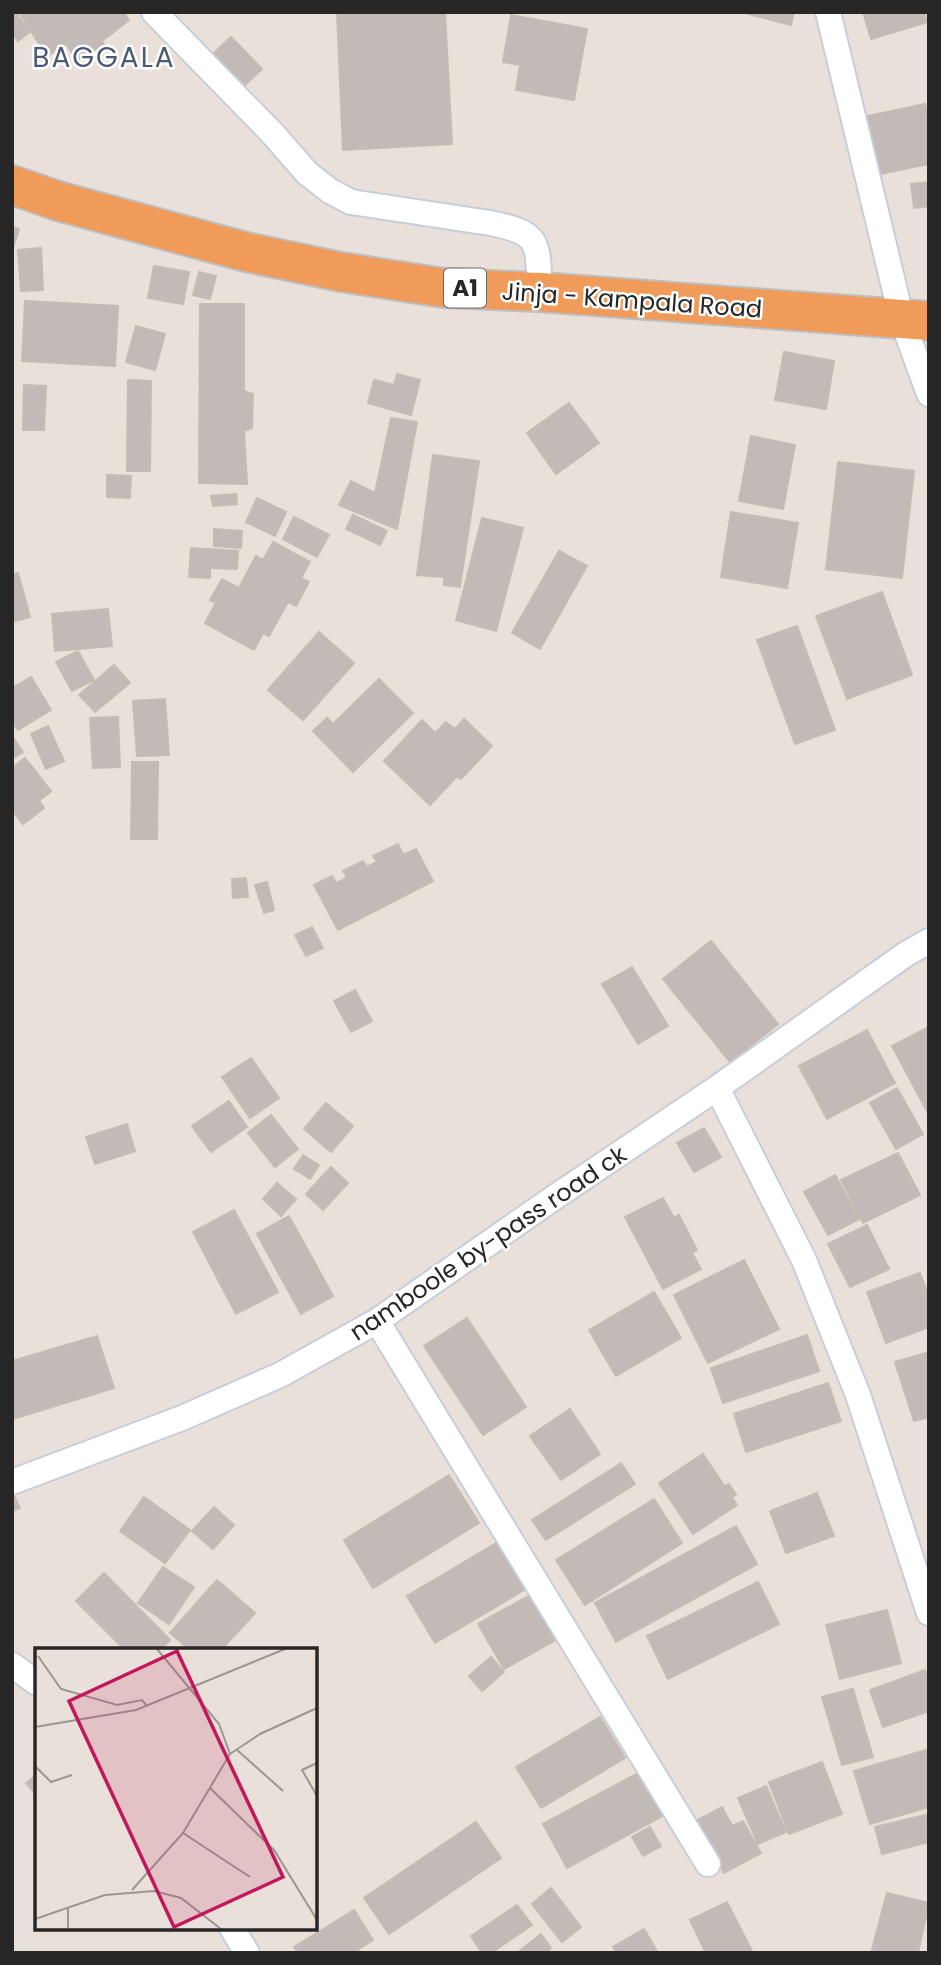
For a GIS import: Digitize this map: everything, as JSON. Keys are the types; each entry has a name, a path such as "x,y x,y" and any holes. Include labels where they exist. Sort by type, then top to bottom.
{"highway":[{"name":"Jinja - Kampala Road","path":"12,186 232,248 341,272 444,288 540,292 916,321"}],"street":[{"path":"154,12 273,134 307,173 330,191 351,202 490,223 526,233 537,246 540,292"},
{"path":"828,12 916,321 929,394"},
{"name":"namboole by-pass road ck","path":"12,1482 182,1418 268,1381 377,1321 717,1088 906,954 929,941"},
{"path":"717,1088 804,1260 858,1395 929,1613"},
{"path":"377,1321 708,1864"},
{"path":"12,1665 35,1682"},
{"path":"233,1930 247,1953"}],"building":[{"path":"12,12 15,12 30,32 18,41 12,33"},
{"path":"19,12 123,12 129,20 102,41 104,44 77,61 66,44 47,56"},
{"path":"445,12 452,144 343,150 337,13"},
{"path":"741,12 794,12 791,25"},
{"path":"863,12 924,12 927,22 871,39"},
{"path":"511,15 587,29 574,100 516,90 520,65 503,62"},
{"path":"231,37 262,69 245,85 214,53"},
{"path":"925,104 929,120 929,164 880,174 868,116"},
{"path":"929,182 929,206 914,208 911,184"},
{"path":"12,227 19,229 12,251"},
{"path":"41,248 43,290 21,291 18,250"},
{"path":"154,266 189,272 183,304 148,298"},
{"path":"199,272 216,276 210,299 193,295"},
{"path":"25,301 118,306 115,366 22,361"},
{"path":"200,304 244,304 244,391 253,394 252,428 244,431 247,484 199,483"},
{"path":"136,326 165,334 155,370 126,362"},
{"path":"784,352 834,361 826,409 775,400"},
{"path":"397,374 420,380 411,415 368,403 374,380 394,385"},
{"path":"128,380 151,381 150,471 127,471"},
{"path":"24,385 46,386 44,430 23,430"},
{"path":"569,403 599,443 556,474 527,433"},
{"path":"391,418 417,422 397,529 339,505 351,481 375,493"},
{"path":"751,436 795,445 783,509 739,501"},
{"path":"433,455 479,461 460,587 444,585 444,577 417,575"},
{"path":"838,462 914,471 902,578 826,569"},
{"path":"107,475 131,476 130,498 107,497"},
{"path":"236,494 237,504 213,506 211,496"},
{"path":"257,498 286,512 275,536 246,522"},
{"path":"731,512 798,523 787,588 721,577"},
{"path":"353,515 387,531 380,545 346,529"},
{"path":"294,517 329,535 317,557 283,539"},
{"path":"482,518 523,528 496,631 456,620"},
{"path":"214,529 242,531 241,548 214,546"},
{"path":"273,542 310,562 301,578 309,582 296,606 288,602 269,636 263,633 254,650 205,623 216,603 210,600 222,579 239,588 256,556 263,560"},
{"path":"191,548 238,551 237,569 210,568 210,578 189,577"},
{"path":"559,551 587,566 540,649 512,633"},
{"path":"18,573 30,617 12,622 12,575"},
{"path":"882,592 912,675 847,699 816,616"},
{"path":"108,609 112,646 55,651 52,614"},
{"path":"797,626 835,730 795,744 757,640"},
{"path":"319,632 354,663 303,720 268,690"},
{"path":"78,651 94,680 72,691 56,662"},
{"path":"114,665 130,683 95,712 79,695"},
{"path":"31,677 51,710 18,730 12,721 12,688"},
{"path":"379,679 413,713 353,772 313,731 327,718 333,724"},
{"path":"165,699 169,755 137,756 133,701"},
{"path":"118,717 120,767 93,768 90,718"},
{"path":"464,719 492,746 461,779 457,776 430,805 384,761 422,720 435,733 446,722 455,729"},
{"path":"48,726 64,761 46,769 31,734"},
{"path":"12,736 23,752 12,759"},
{"path":"25,758 51,791 39,801 44,808 23,824 12,810 12,768"},
{"path":"132,762 158,762 157,839 131,839"},
{"path":"398,844 403,855 416,849 433,881 338,930 314,885 332,876 336,883 347,878 343,871 363,861 367,867 377,862 373,856"},
{"path":"246,878 248,897 233,898 232,879"},
{"path":"267,882 274,910 264,913 255,885"},
{"path":"312,927 323,948 306,956 295,935"},
{"path":"711,941 778,1024 730,1062 663,979"},
{"path":"632,967 668,1026 638,1044 602,984"},
{"path":"355,990 372,1021 351,1032 334,1001"},
{"path":"929,1027 929,1115 892,1046"},
{"path":"867,1030 895,1083 827,1119 799,1066"},
{"path":"251,1058 279,1098 250,1118 222,1077"},
{"path":"897,1088 923,1134 896,1149 870,1103"},
{"path":"229,1101 247,1127 211,1152 192,1126"},
{"path":"326,1103 353,1126 331,1152 304,1129"},
{"path":"271,1115 298,1149 275,1167 248,1133"},
{"path":"127,1124 135,1151 95,1164 86,1137"},
{"path":"704,1128 721,1157 694,1172 677,1143"},
{"path":"898,1153 920,1195 863,1223 841,1180"},
{"path":"303,1155 319,1165 310,1179 294,1169"},
{"path":"331,1167 348,1183 323,1210 306,1194"},
{"path":"835,1175 859,1219 828,1235 804,1192"},
{"path":"277,1183 296,1199 281,1216 263,1199"},
{"path":"663,1198 674,1218 679,1215 697,1250 692,1253 701,1269 663,1289 625,1217"},
{"path":"234,1210 278,1292 236,1314 193,1232"},
{"path":"289,1216 333,1296 301,1314 257,1234"},
{"path":"867,1225 889,1269 850,1287 828,1244"},
{"path":"744,1260 779,1329 708,1363 674,1295"},
{"path":"920,1273 929,1297 929,1327 886,1343 867,1292"},
{"path":"654,1292 681,1338 616,1376 589,1330"},
{"path":"467,1318 526,1407 483,1435 424,1346"},
{"path":"807,1335 819,1371 723,1403 711,1368"},
{"path":"97,1336 114,1388 13,1419 12,1361"},
{"path":"929,1352 929,1417 914,1421 895,1362"},
{"path":"828,1383 841,1421 746,1452 734,1414"},
{"path":"570,1409 600,1454 561,1480 530,1436"},
{"path":"703,1454 737,1505 693,1534 659,1483"},
{"path":"621,1463 635,1484 546,1540 532,1520"},
{"path":"449,1475 479,1523 373,1588 344,1540"},
{"path":"729,1484 736,1495 714,1507 708,1495"},
{"path":"12,1492 20,1508 12,1511"},
{"path":"817,1493 834,1536 786,1553 770,1511"},
{"path":"144,1497 190,1530 165,1563 120,1531"},
{"path":"654,1499 682,1543 585,1605 556,1560"},
{"path":"214,1507 234,1525 213,1549 192,1531"},
{"path":"736,1526 757,1564 616,1642 595,1603"},
{"path":"496,1543 524,1590 435,1643 407,1596"},
{"path":"163,1567 194,1587 169,1624 138,1603"},
{"path":"104,1573 170,1640 162,1648 123,1648 76,1601"},
{"path":"217,1580 255,1613 223,1648 188,1648 170,1633"},
{"path":"758,1582 779,1624 668,1679 647,1636"},
{"path":"532,1594 557,1639 504,1669 478,1624"},
{"path":"887,1610 901,1663 840,1679 826,1625"},
{"path":"491,1657 504,1672 482,1691 469,1676"},
{"path":"925,1670 929,1681 929,1711 883,1727 870,1690"},
{"path":"853,1689 873,1757 842,1765 822,1697"},
{"path":"600,1717 625,1758 541,1808 516,1767"},
{"path":"926,1750 929,1759 929,1807 870,1824 854,1771"},
{"path":"822,1762 842,1814 789,1834 769,1782"},
{"path":"644,1770 668,1813 567,1868 543,1824"},
{"path":"35,1776 35,1794 26,1783"},
{"path":"766,1786 786,1832 758,1844 738,1798"},
{"path":"722,1807 732,1826 743,1821 761,1853 724,1873 696,1821"},
{"path":"929,1814 929,1842 882,1854 875,1827"},
{"path":"476,1822 501,1858 389,1934 364,1898"},
{"path":"650,1827 661,1846 643,1856 632,1837"},
{"path":"551,1888 581,1927 562,1942 532,1904"},
{"path":"887,1893 929,1903 918,1953 871,1953"},
{"path":"727,1902 753,1953 706,1953 690,1920"},
{"path":"517,1905 532,1925 491,1953 482,1953 471,1936"},
{"path":"354,1910 373,1940 353,1953 298,1953 294,1947"},
{"path":"644,1929 658,1953 616,1953 613,1947"},
{"path":"541,1934 551,1948 545,1953 517,1953"}],"district":[{"name":"BAGGALA","path":"104,57"}]}
